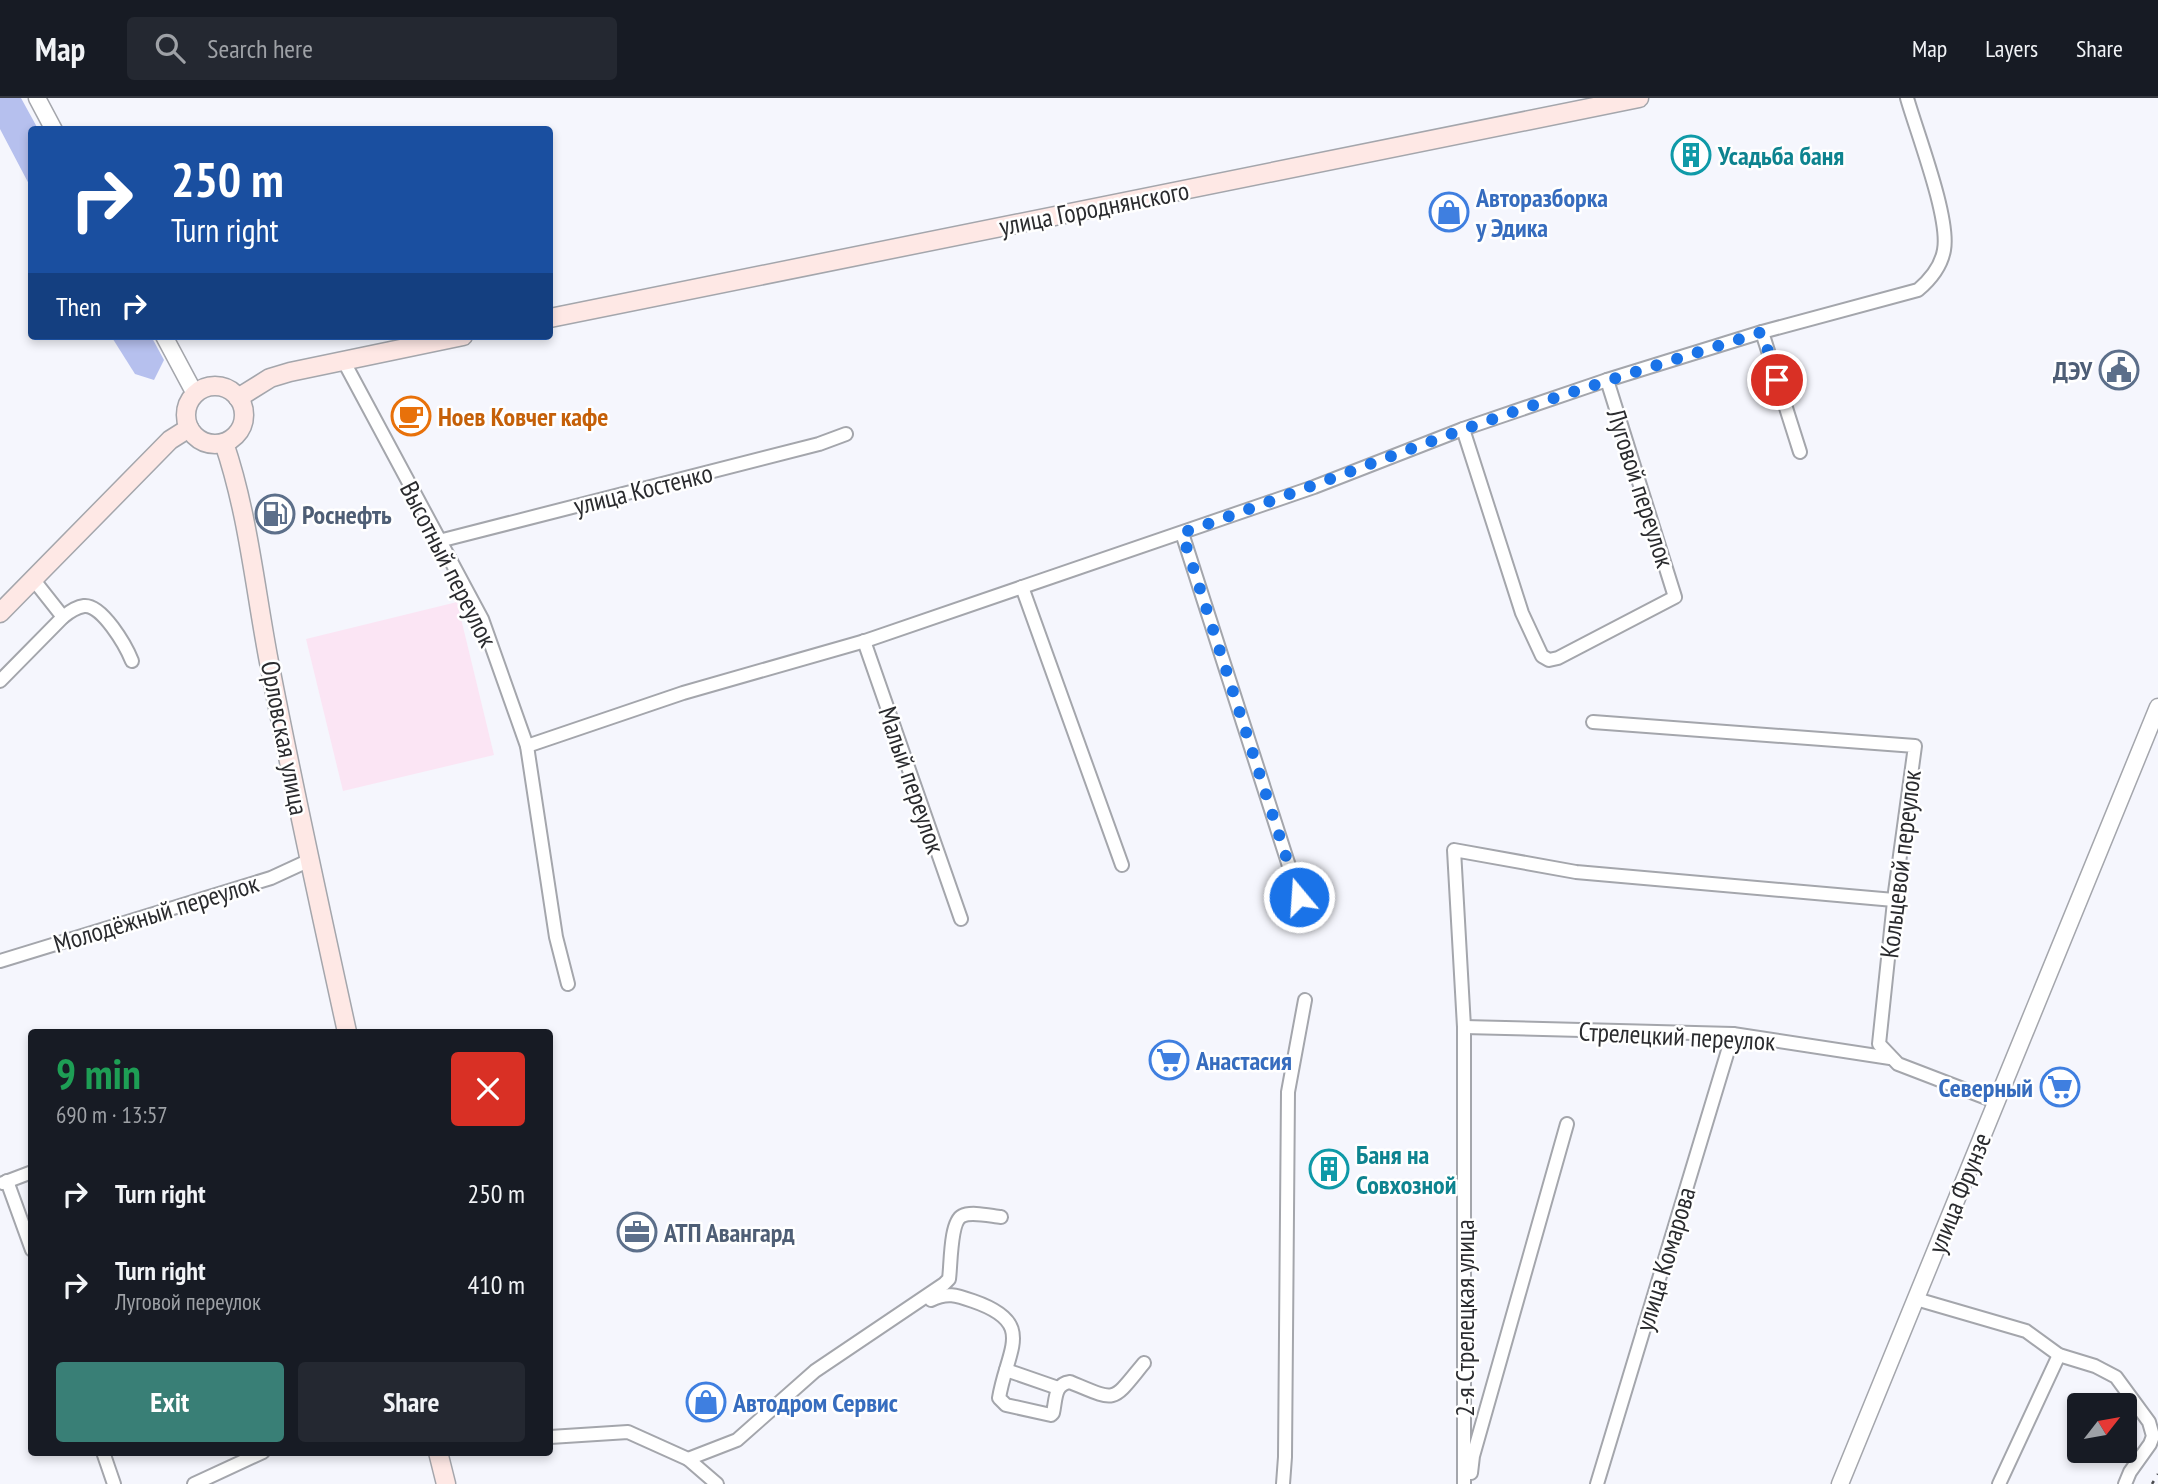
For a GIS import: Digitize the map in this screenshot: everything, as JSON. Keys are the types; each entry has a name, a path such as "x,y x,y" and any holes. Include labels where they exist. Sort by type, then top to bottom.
{"main road":[{"name":"улица Городнянского","path":"553,317 1639,98"},
{"path":"238,398 270,378 443,340"},
{"path":"216,386 225,388 238,398 243,409 241,427 236,435 224,443 210,444 201,441 188,428 185,417 187,407 195,394 207,387 216,386"},
{"path":"0,612 170,440 188,428"},
{"name":"Орловская улица","path":"224,443 252,563 276,699 346,1029"}],"street":[{"path":"37,98 52,126"},
{"path":"527,746 683,693 864,641 1314,487 1464,429 1607,380 1762,332 1918,290 1935,272 1944,249 1940,210 1907,98"},
{"path":"1762,332 1800,452"},
{"path":"166,340 195,394"},
{"name":"Высотный переулок","path":"343,360 482,619 527,746 556,937 568,984"},
{"name":"Луговой переулок","path":"1464,429 1522,613 1542,656 1549,660 1558,658 1675,597 1607,380"},
{"name":"улица Костенко","path":"439,541 819,444 846,434"},
{"path":"1182,533 1299,897"},
{"path":"33,579 63,617"},
{"path":"1022,587 1122,865"},
{"path":"0,681 63,617 72,610 85,606 92,607 101,614 118,635 132,661"},
{"name":"Малый переулок","path":"864,641 961,919"},
{"name":"улица Фрунзе","path":"1840,1484 2158,707"},
{"name":"Кольцевой переулок","path":"1593,722 1915,746 1879,1037 1881,1048 1890,1058"},
{"name":"2-я Стрелецкая улица","path":"1464,1484 1464,1027 1454,850 1576,872 1894,900"},
{"name":"Молодёжный переулок","path":"0,961 271,878 310,860"},
{"path":"1283,1484 1288,1092 1305,1000"},
{"name":"Стрелецкий переулок","path":"1464,1027 1733,1034 1890,1058"},
{"name":"улица Комарова","path":"1597,1484 1733,1034"},
{"path":"1890,1058 1898,1064 1997,1102"},
{"name":"2-я Стрелецкая улица","path":"1469,1484 1473,1456 1567,1124"},
{"path":"28,1174 4,1183 28,1240"},
{"path":"956,1294 949,1279 958,1219 968,1214 1001,1217"},
{"path":"688,1459 737,1440 815,1371 918,1303 949,1279"},
{"path":"918,1303 925,1303 942,1295 956,1294 988,1306 1011,1324 1013,1347 1000,1394 1000,1399 1006,1405 1051,1415 1060,1385 1070,1382 1105,1397 1112,1396 1119,1393 1144,1363"},
{"path":"1916,1299 2026,1331 2059,1355 2095,1366 2116,1377 2149,1422 2152,1440 2125,1484"},
{"path":"1999,1484 2059,1355"},
{"path":"1006,1370 1058,1388"},
{"path":"553,1437 628,1432 688,1459 717,1484"},
{"path":"104,1456 114,1484"},
{"path":"194,1484 238,1457"}],"shaded area":[{"path":"0,98 21,98 36,126 28,126 28,182 0,129"},
{"path":"114,340 153,340 164,360 154,380 135,374"},
{"path":"457,602 494,755 343,791 306,639"}],"railway":[{"path":"2152,1484 2158,1474"}],"place":[{"name":"Усадьба баня","path":"1691,155"},
{"name":"Авторазборка у Эдика","path":"1449,212"},
{"name":"ДЭУ","path":"2119,370"},
{"name":"Ноев Ковчег кафе","path":"411,416"},
{"name":"Роснефть","path":"275,514"},
{"name":"Анастасия","path":"1169,1060"},
{"name":"Северный","path":"2060,1087"},
{"name":"Баня на Совхозной","path":"1329,1169"},
{"name":"АТП Авангард","path":"637,1232"},
{"name":"Автодром Сервис","path":"706,1402"}],"route":[{"path":"1299,897 1182,533 1314,487 1464,429 1607,380 1762,332 1777,380"}]}
